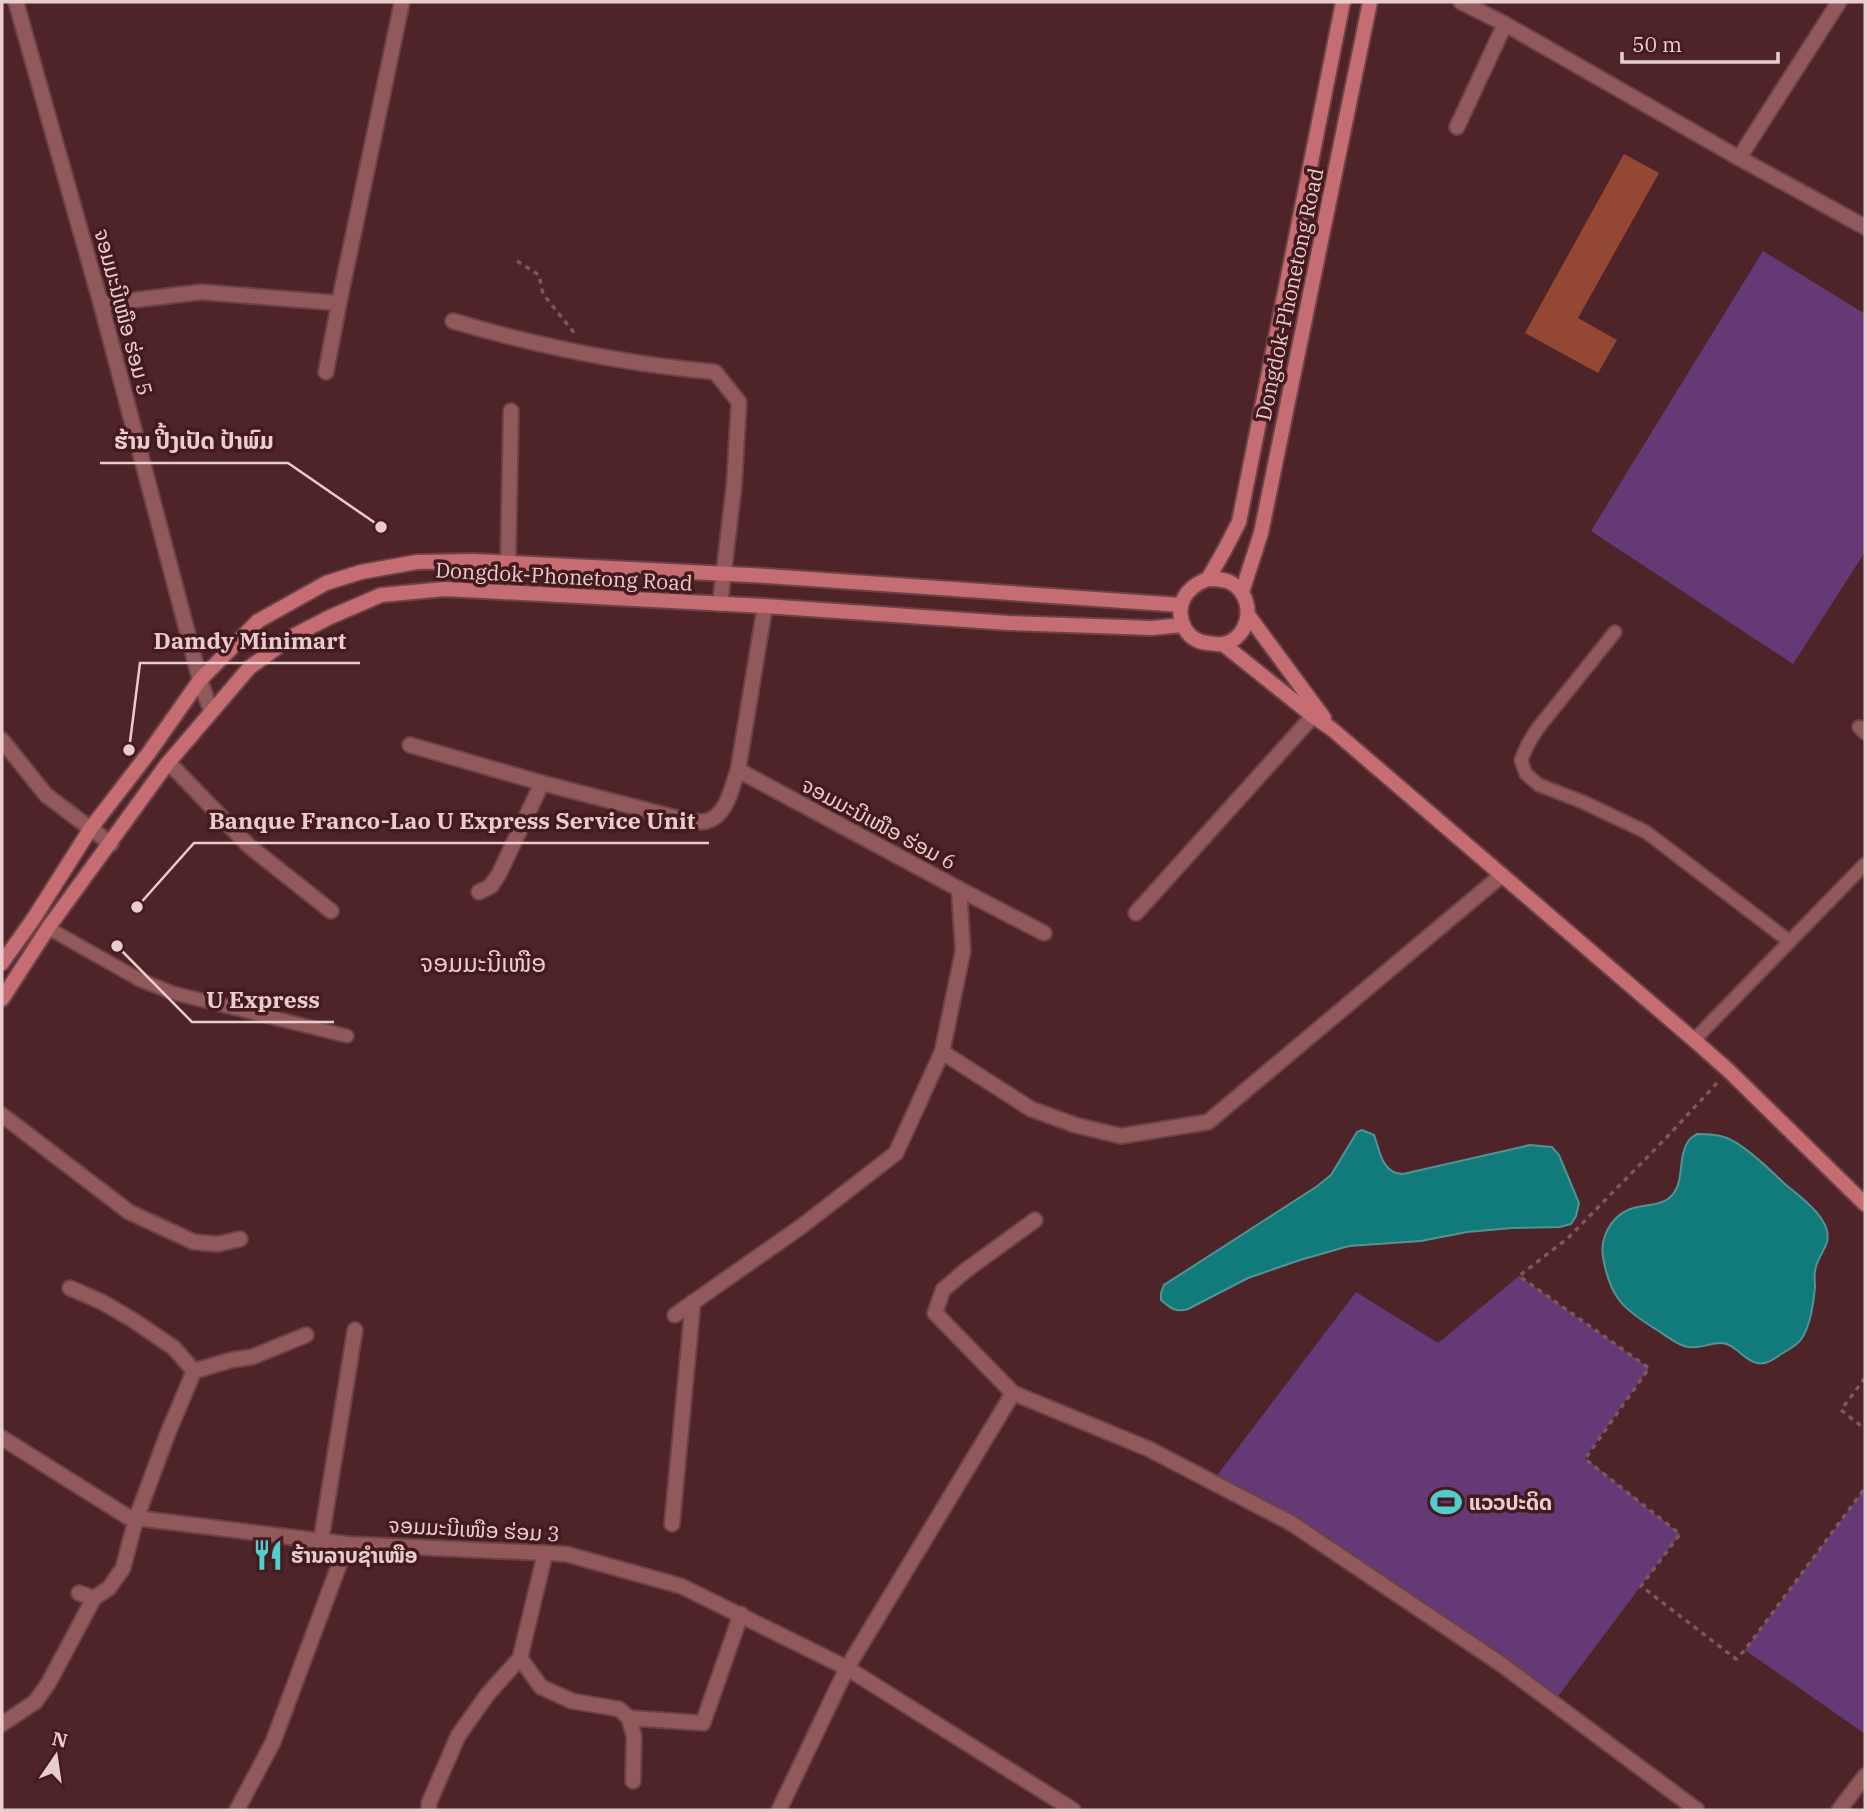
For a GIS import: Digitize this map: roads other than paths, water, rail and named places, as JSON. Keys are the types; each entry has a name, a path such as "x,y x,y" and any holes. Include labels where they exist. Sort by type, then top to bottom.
{"main road":[{"name":"Dongdok-Phonetong Road","path":"2,963 91,828 200,680 258,621 326,583 361,572 417,562 508,563 724,573 1181,605 1186,593 1195,583 1208,579 1239,522 1343,2"},
{"name":"Dongdok-Phonetong Road","path":"1242,592 1261,533 1370,2"},
{"path":"1181,605 1183,625 1194,638 1205,643 1223,644 1238,636 1248,615 1242,592 1221,579 1208,579"},
{"name":"Dongdok-Phonetong Road","path":"2,999 48,928 167,764 250,667 293,636 381,595 445,589 765,606 1009,623 1152,628 1183,625"},
{"path":"1248,615 1333,730"},
{"path":"1223,644 1333,730 1694,1040 1865,1204"}],"street":[{"path":"326,372 402,2"},
{"path":"1461,2 1505,24 1865,227"},
{"path":"1739,158 1839,2"},
{"name":"ຈອມມະນີເໜືອ ຮ່ອມ 5","path":"11,4 101,304 200,680 211,711"},
{"path":"1457,127 1505,24"},
{"path":"101,304 201,292 339,303"},
{"path":"453,321 499,335 588,353 685,370 715,372 739,402 734,486 720,604"},
{"path":"508,563 511,411"},
{"path":"410,745 541,783 685,820 706,822 718,815 725,805 738,770 765,606"},
{"path":"1136,913 1312,716"},
{"path":"2,740 46,795 111,844"},
{"path":"167,764 176,770 249,846 331,911"},
{"name":"ຈອມມະນີເໜືອ ຮ່ອມ 6","path":"675,1315 802,1226 896,1153 942,1052 963,951 959,890 738,770"},
{"path":"480,892 491,886 499,874 541,783"},
{"path":"942,1052 1031,1108 1075,1125 1121,1136 1208,1122 1502,876"},
{"path":"959,890 1044,933"},
{"path":"2,1115 129,1212 194,1242 218,1244 240,1239"},
{"path":"1035,1220 943,1290 935,1313 1013,1393 1149,1449 1291,1523 1502,1664 1697,1810"},
{"path":"70,1289 102,1302 133,1320 174,1348 194,1371"},
{"path":"671,1524 694,1302"},
{"path":"321,1541 355,1330"},
{"path":"194,1371 252,1357 306,1335"},
{"path":"2,1724 35,1702 48,1684 94,1598 109,1588 122,1568 136,1519 194,1371"},
{"path":"779,1810 847,1668 1013,1393"},
{"name":"ຈອມມະນີເໜືອ ຮ່ອມ 3","path":"2,1438 128,1517 136,1519 348,1544 566,1554 681,1586 847,1668 1073,1810"},
{"path":"237,1810 273,1742 348,1544"},
{"path":"429,1810 429,1803 458,1736 487,1695 520,1658 545,1553"},
{"path":"79,1593 94,1598"},
{"path":"629,1718 703,1723 741,1614"},
{"path":"520,1658 541,1686 572,1701 618,1709 629,1718 634,1736 633,1781"},
{"path":"1839,1810 1865,1776"}],"lane":[{"path":"1615,632 1528,744 1521,760 1526,774 1538,785 1583,802 1646,832 1789,941"},
{"path":"1694,1040 1865,864"},
{"path":"48,928 140,980 173,993 347,1035"}],"water":[{"path":"1362,1130 1374,1135 1386,1166 1403,1174 1530,1145 1552,1147 1559,1155 1579,1203 1576,1216 1571,1224 1560,1227 1467,1232 1421,1241 1349,1246 1248,1278 1188,1309 1173,1309 1161,1300 1164,1285 1331,1175 1357,1132"},
{"path":"1697,1134 1721,1136 1739,1145 1821,1217 1828,1234 1816,1266 1813,1307 1805,1333 1795,1345 1767,1362 1752,1362 1726,1344 1694,1347 1677,1343 1645,1323 1620,1301 1606,1271 1602,1250 1611,1224 1628,1210 1663,1202 1674,1193 1680,1179 1685,1147"}],"place":[{"name":"ຮ້ານ ປີ້ງເປັດ ປ້າພົມ","path":"381,527"},
{"name":"Damdy Minimart","path":"129,750"},
{"name":"Banque Franco-Lao U Express Service Unit","path":"137,907"},
{"name":"U Express","path":"117,946"},
{"name":"ແວວປະດິດ","path":"1446,1502"},
{"name":"ຮ້ານລາບຊຳເໜືອ","path":"268,1555"}],"district":[{"name":"ຈອມມະນີເໜືອ","path":"483,963"}]}
